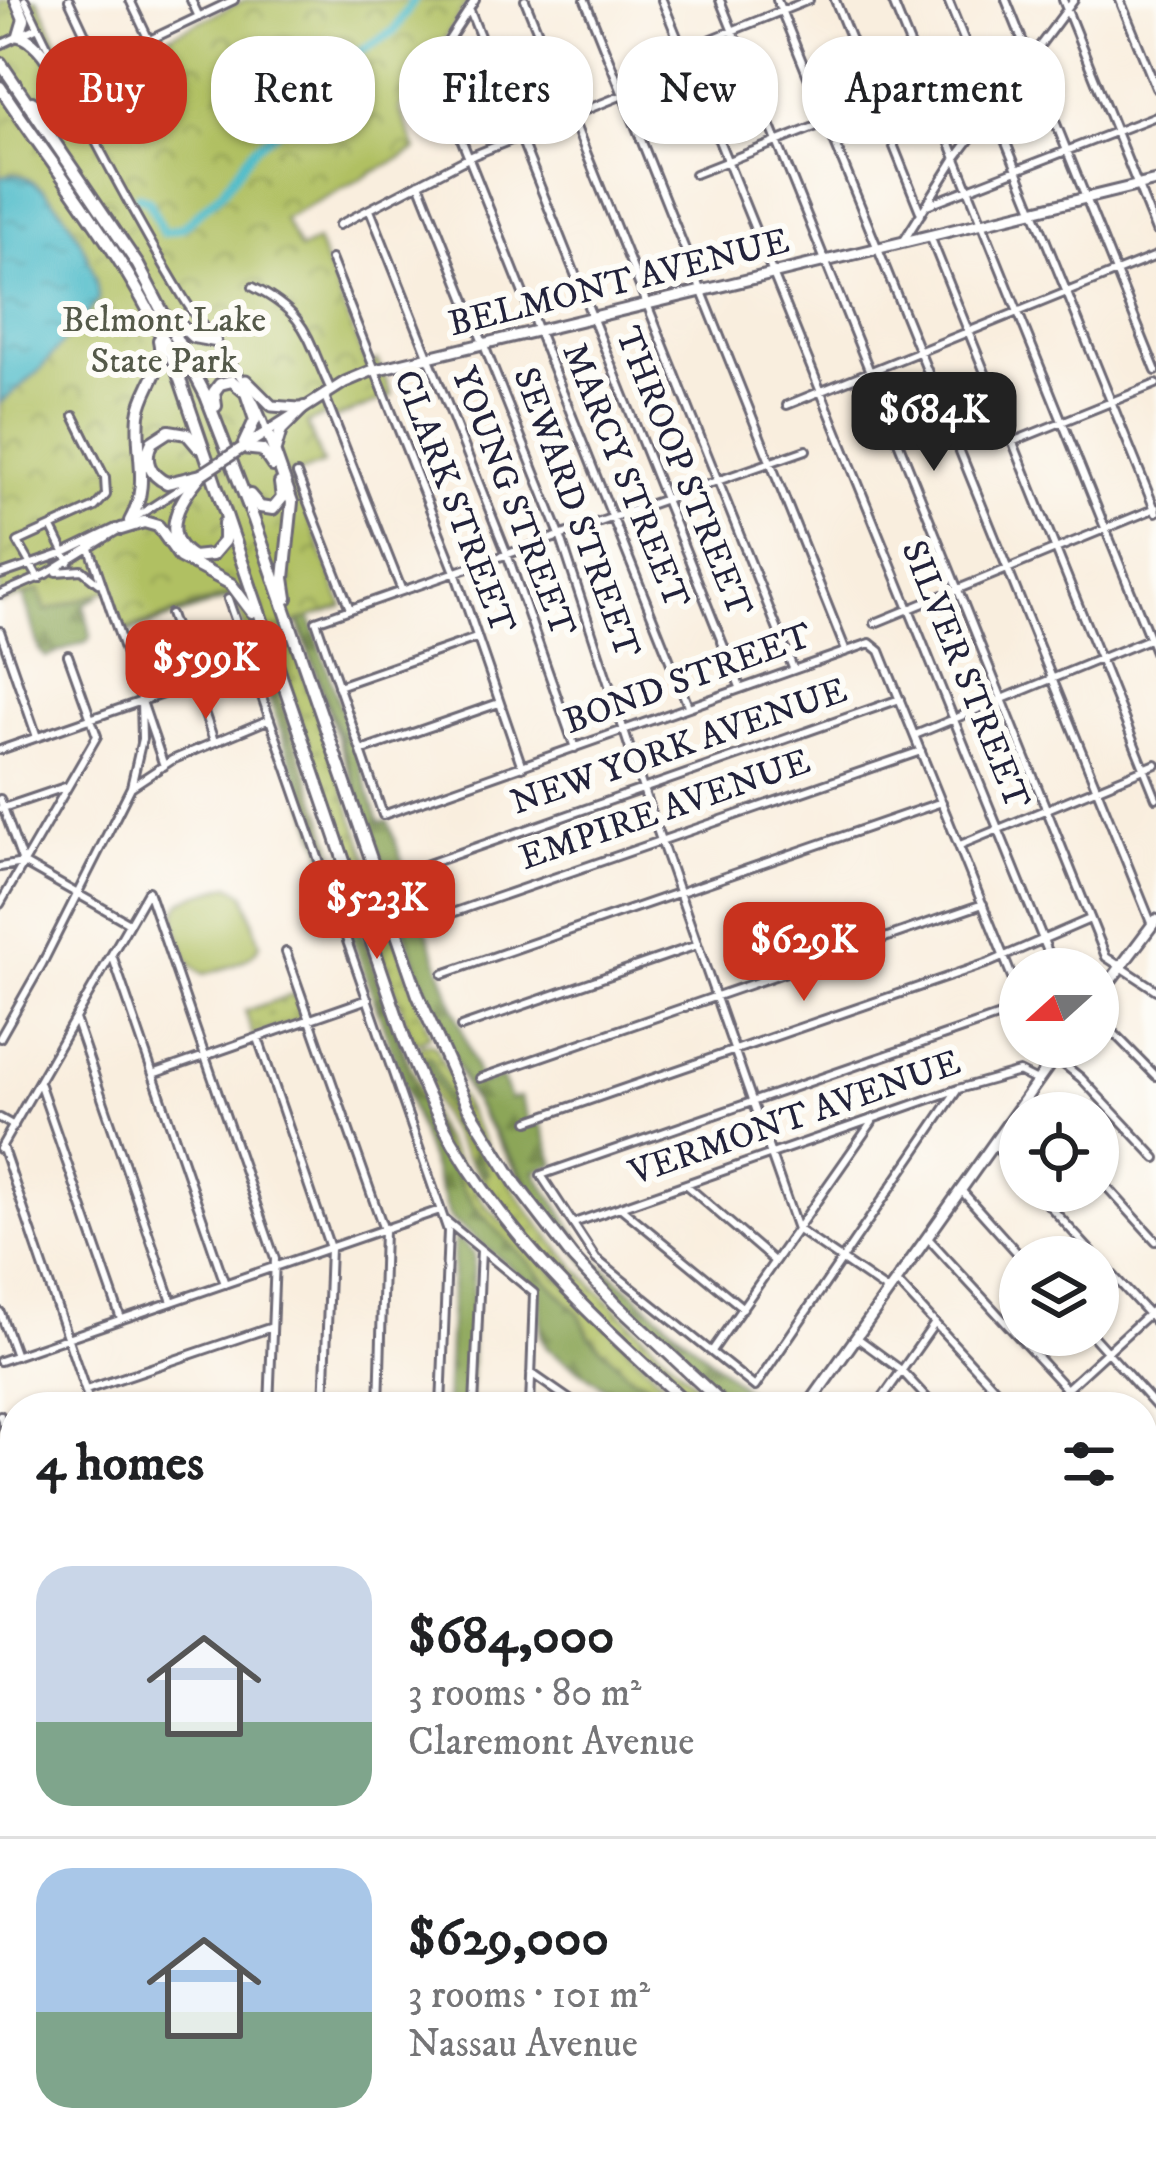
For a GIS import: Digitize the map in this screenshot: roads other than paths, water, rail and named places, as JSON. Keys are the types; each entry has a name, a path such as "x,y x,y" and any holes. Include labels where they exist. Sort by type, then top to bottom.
{"highway":[{"path":"6,84 39,108 51,107 58,99 58,88 37,44 19,36 24,19 21,0"},
{"path":"0,62 6,84 40,146"},
{"path":"6,84 102,209 195,371 241,483 428,1020 474,1116 516,1184 573,1258 710,1392"},
{"path":"0,105 40,146 148,294 185,332 215,341"},
{"path":"148,294 410,1054 448,1139 518,1236 675,1392"},
{"path":"126,525 142,494 140,410 161,353 148,294"},
{"path":"226,444 214,395 218,386 229,381 242,386 255,417 242,448"},
{"path":"275,453 280,430 304,407"},
{"path":"166,431 185,433 206,470 176,484 161,481 148,465 151,444 166,431"},
{"path":"268,431 292,502 284,581 294,637"},
{"path":"241,483 262,508 273,508 282,499 268,455 258,448 242,448"},
{"path":"206,470 176,512 175,534 183,551 203,558 220,549 225,535 222,508"},
{"path":"126,525 155,524 182,560 231,584 245,598 269,646"}],"main road":[{"name":"BELMONT AVENUE","path":"206,470 328,392 375,370 1156,181"},
{"path":"246,380 272,406 304,407"},
{"path":"1120,969 1155,922"},
{"path":"1027,1092 1045,1068"},
{"path":"818,1392 999,1132"}],"street":[{"path":"21,0 185,302 246,380 268,431"},
{"path":"69,0 86,36"},
{"path":"130,0 147,36"},
{"path":"191,0 200,17"},
{"path":"158,36 234,0"},
{"path":"469,10 475,0"},
{"path":"525,0 539,36"},
{"path":"585,0 617,82"},
{"name":"SILVER STREET","path":"662,0 677,36"},
{"path":"720,0 734,36"},
{"path":"777,0 802,61"},
{"path":"720,36 809,0"},
{"path":"835,0 849,36"},
{"path":"892,0 906,36"},
{"path":"948,0 963,36"},
{"path":"1006,0 1021,36"},
{"path":"1063,0 1156,231"},
{"path":"1049,36 1074,0"},
{"path":"1120,0 1156,88"},
{"name":"MARCY STREET","path":"469,10 432,66 688,706"},
{"name":"THROOP STREET","path":"469,10 480,36"},
{"path":"0,44 38,27"},
{"path":"927,205 1156,116"},
{"path":"340,225 501,144"},
{"name":"THROOP STREET","path":"523,144 740,688"},
{"path":"583,144 793,668"},
{"path":"642,144 845,651"},
{"name":"SILVER STREET","path":"720,144 1045,948"},
{"path":"695,174 769,144"},
{"path":"777,144 1106,957 1156,990"},
{"path":"836,144 1095,788 1155,922"},
{"path":"891,144 920,214"},
{"path":"949,144 1153,637 1156,654"},
{"path":"903,242 967,144"},
{"path":"875,623 1156,510 1007,144"},
{"path":"1064,144 1156,371"},
{"name":"SEWARD STREET","path":"419,183 560,535 797,1229"},
{"name":"YOUNG STREET","path":"370,210 507,554 575,748"},
{"path":"930,236 1156,798"},
{"path":"787,405 1156,256"},
{"name":"CLARK STREET","path":"331,259 455,572 522,767"},
{"path":"253,286 298,319 313,342 402,591"},
{"path":"1012,442 1156,384"},
{"path":"74,416 105,478 106,495 95,507 18,542 28,566 43,576 82,570 102,587"},
{"path":"500,702 361,751 316,621 806,450"},
{"name":"BELMONT AVENUE","path":"0,594 69,562 206,470"},
{"path":"297,474 350,609"},
{"path":"52,527 69,562"},
{"path":"89,546 164,766"},
{"name":"BELMONT AVENUE","path":"0,575 89,546"},
{"path":"228,599 448,1231 442,1392"},
{"path":"170,614 214,741"},
{"path":"0,631 38,737"},
{"path":"338,686 477,637"},
{"path":"914,735 1153,637"},
{"name":"BOND STREET","path":"361,751 383,815 845,651 876,645 900,699"},
{"path":"0,904 97,736 68,655"},
{"path":"0,750 251,664"},
{"path":"900,699 1001,948"},
{"name":"NEW YORK AVENUE","path":"408,871 900,699"},
{"path":"0,1038 43,964 131,787 142,740 142,702"},
{"path":"131,787 214,741 271,719"},
{"name":"EMPIRE AVENUE","path":"426,922 921,751"},
{"path":"959,845 1156,764"},
{"path":"22,863 1,805 68,786"},
{"path":"443,974 942,802"},
{"path":"0,867 22,863 130,923"},
{"path":"270,1392 275,1266 148,891 1,1148 86,1390 272,1327"},
{"path":"480,1078 983,904"},
{"path":"1020,948 1090,919"},
{"path":"461,1027 697,945"},
{"path":"286,952 384,1230 380,1392"},
{"path":"112,955 225,1283"},
{"path":"529,1120 999,958"},
{"path":"153,1074 368,999"},
{"path":"958,1089 754,1387 596,1259 541,1175 999,1016"},
{"path":"75,1019 172,1302"},
{"path":"258,1038 330,1248 325,1392"},
{"path":"1119,1038 1156,1076"},
{"path":"1072,1068 1156,1158"},
{"name":"VERMONT AVENUE","path":"572,1223 958,1089 1018,1072 1035,1080"},
{"path":"39,1082 121,1319"},
{"path":"0,1118 14,1126"},
{"path":"712,1352 874,1119"},
{"path":"992,1142 999,1150"},
{"path":"685,1184 774,1261"},
{"path":"960,1189 1002,1236"},
{"path":"1119,1200 1156,1240"},
{"path":"620,1206 743,1308"},
{"path":"0,1361 440,1210"},
{"path":"1055,1212 1077,1236"},
{"path":"445,1220 534,1293 530,1392"},
{"path":"797,1229 889,1292"},
{"path":"927,1237 1069,1392"},
{"path":"475,1392 481,1250"},
{"path":"896,1281 998,1392"},
{"path":"1119,1282 1156,1322"},
{"path":"1119,1341 1156,1307"},
{"path":"0,1312 16,1356"},
{"path":"886,1392 935,1323"},
{"path":"856,1337 901,1370 921,1392"},
{"path":"1063,1392 1103,1356"},
{"path":"1111,1356 1143,1392"},
{"path":"531,1373 558,1392"}],"water":[{"path":"11,174 27,179 58,205 91,265 98,301 37,373 0,403 0,177"}],"waterway":[{"path":"138,196 149,201 163,233 183,227 224,190 255,147 275,133 328,71 394,31 414,0"}],"park label":[{"name":"Belmont Lake State Park","path":"164,340"}]}
